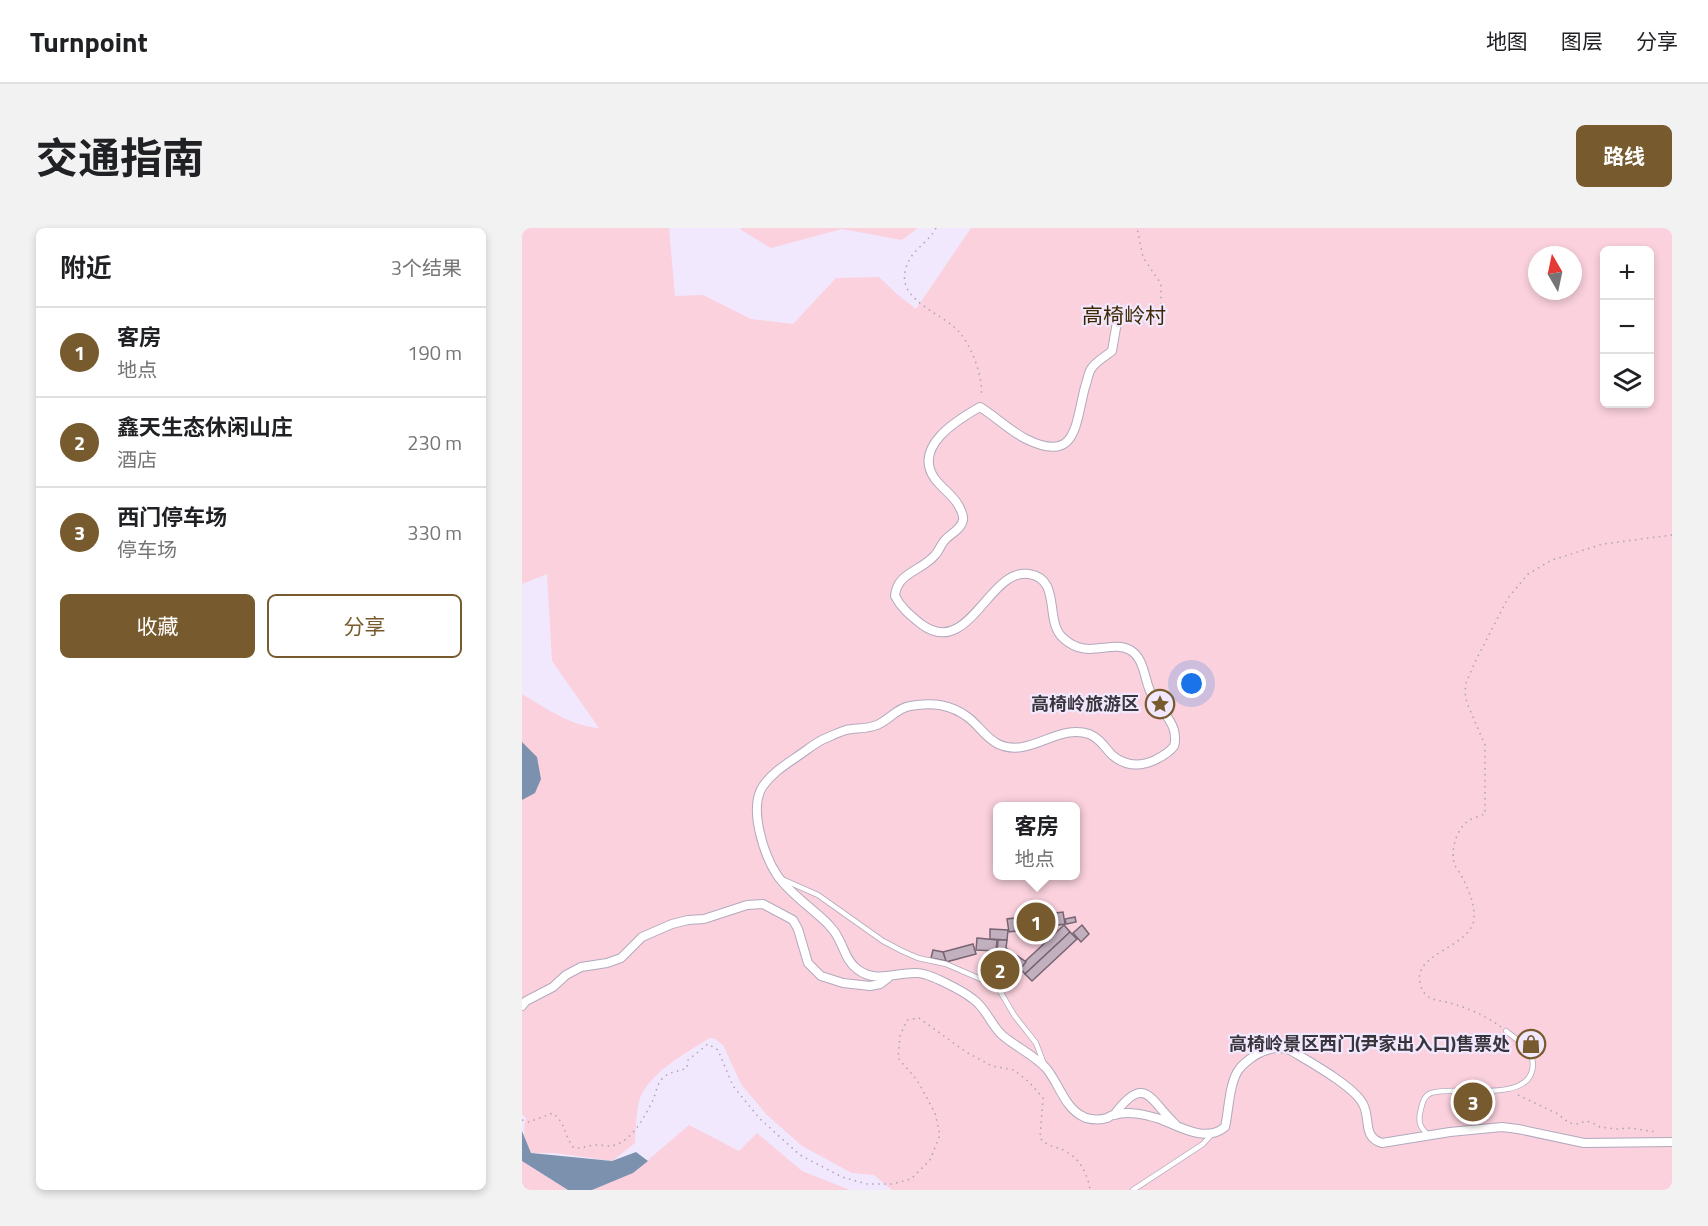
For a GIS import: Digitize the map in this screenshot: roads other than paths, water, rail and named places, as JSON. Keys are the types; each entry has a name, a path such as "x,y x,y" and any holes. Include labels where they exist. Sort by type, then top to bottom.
{"street":[{"path":"1117,322 1112,351 1091,369 1073,435 1066,444 1055,448 1035,443 1010,430 980,407 943,432 933,446 929,462 934,478 960,507 963,522 958,530 945,539 934,557 900,580 895,596 905,611 927,628 938,632 953,632 1011,577 1028,573 1042,579 1051,592 1055,627 1066,640 1080,648 1098,650 1118,646 1132,651 1141,663 1156,704 1172,724 1176,735 1173,746 1164,755 1150,763 1129,765 1113,756 1101,742 1089,734 1070,733 1031,746 1000,745 983,733 970,718 948,706 928,702 903,707 877,725 846,730 819,741 777,770 761,788 757,800 760,832 769,860 779,878 836,933 849,962 856,969 872,976 889,977 919,972 977,1001 1002,1035 1047,1069 1063,1097 1083,1117 1105,1119 1114,1114 1130,1096 1143,1093 1152,1097 1179,1127"},
{"path":"524,1001 553,987 566,975 581,967 607,963 621,958 642,938 672,924 704,919 747,905 763,904 793,920 808,963 822,976 843,983 870,986 879,984 889,977"},
{"path":"1114,1114 1146,1115 1201,1133 1212,1134 1220,1131 1226,1127 1233,1082 1242,1065 1259,1053 1282,1047 1300,1056 1358,1096 1363,1104 1371,1137 1376,1141 1389,1143 1502,1127 1584,1143 1672,1142"}],"lane":[{"path":"779,878 818,894 883,941 902,951 918,958 946,964 992,984 1000,991 1014,1015 1036,1043 1047,1069"},
{"path":"1429,1136 1419,1123 1422,1103 1430,1094 1495,1091 1526,1082 1532,1073 1533,1059 1529,1050 1506,1030"},
{"path":"1133,1190 1203,1144 1212,1134"}],"water":[{"path":"522,742 537,757 541,779 535,793 522,800"},
{"path":"522,1131 531,1153 612,1161 636,1152 648,1161 633,1173 592,1190 568,1190 522,1161"}],"place":[{"name":"高椅岭旅游区","path":"1160,704"},
{"name":"客房","path":"1036,922"},
{"name":"鑫天生态休闲山庄","path":"1000,970"},
{"name":"高椅岭景区西门(尹家出入口)售票处","path":"1531,1044"},
{"name":"西门停车场","path":"1473,1102"}],"district":[{"name":"高椅岭村","path":"1124,316"}]}
